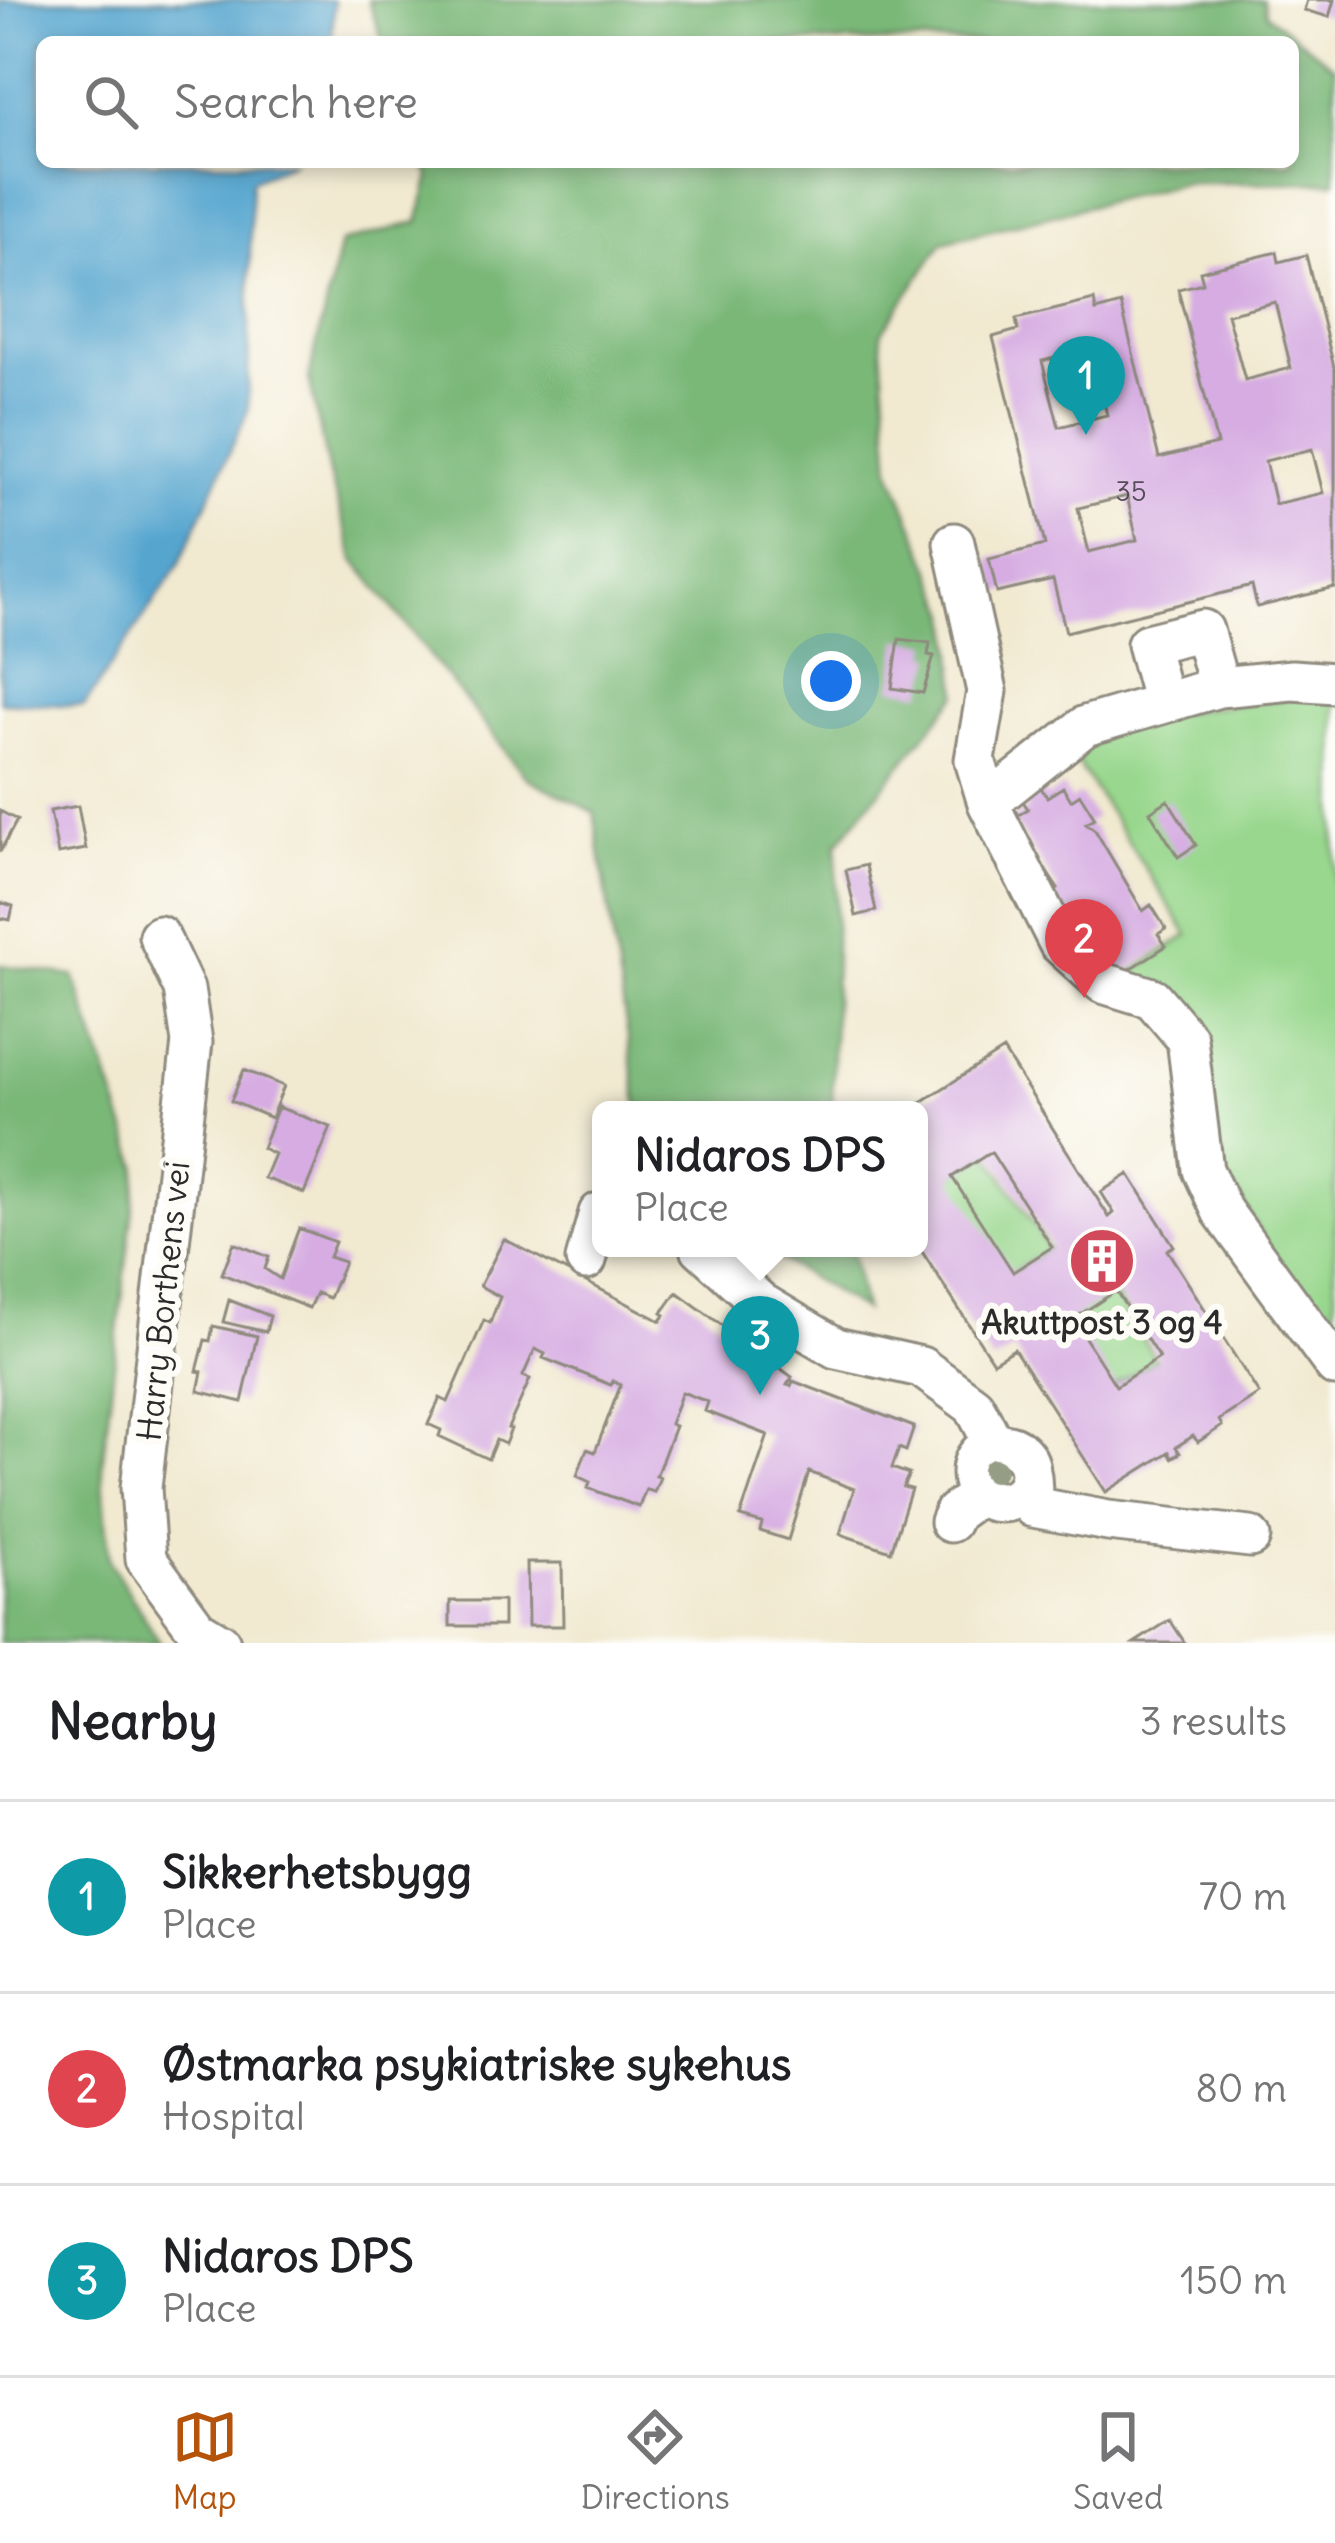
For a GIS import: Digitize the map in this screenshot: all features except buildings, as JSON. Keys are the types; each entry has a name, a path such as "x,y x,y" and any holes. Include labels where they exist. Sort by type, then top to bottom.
{"street":[{"path":"954,543 987,692 975,760 988,803 1059,944 1103,982 1152,998 1187,1039 1202,1170 1222,1211 1335,1366"},
{"path":"1162,703 1148,644 1203,630 1219,687"},
{"path":"988,803 1085,726 1219,687 1292,680 1335,683"},
{"name":"Harry Borthens vei","path":"159,936 184,989 192,1042 141,1488 146,1559 197,1629 220,1643"},
{"path":"586,1260 589,1213"},
{"path":"711,1257 829,1365 921,1367 974,1406 994,1444"},
{"path":"1031,1476 1016,1499 997,1503 980,1494 972,1480 973,1463 994,1444 1021,1450 1031,1476 1033,1507 1250,1537"},
{"path":"950,1522 954,1513 980,1494"}],"green space":[{"path":"368,0 1263,0 1266,14 1295,36 381,36"},
{"path":"1299,39 1335,67 1335,182 1182,183 943,242 881,333 891,470 950,614 958,694 837,844 832,1101 638,1101 594,812 527,778 354,559 329,474 309,378 340,243 418,222 430,177 427,168 1299,168"},
{"path":"1335,692 1335,1346 1299,1299 1215,1157 1197,1030 1123,978 1188,935 1070,751 1141,717"},
{"path":"0,965 74,976 138,1166 102,1465 109,1560 160,1643 0,1643"},
{"path":"988,1153 1049,1249 1010,1274 949,1178"},
{"path":"777,1257 853,1257 864,1311"},
{"path":"1113,1292 1156,1360 1113,1387 1070,1319"}],"water":[{"path":"0,0 332,0 332,36 36,36 36,168 280,168 251,181 248,411 179,565 84,706 0,702"}],"place":[{"name":"Sikkerhetsbygg","path":"1086,435"},
{"name":"Østmarka psykiatriske sykehus","path":"1084,998"},
{"name":"Akuttpost 3 og 4","path":"1102,1261"},
{"name":"Nidaros DPS","path":"760,1395"}]}
